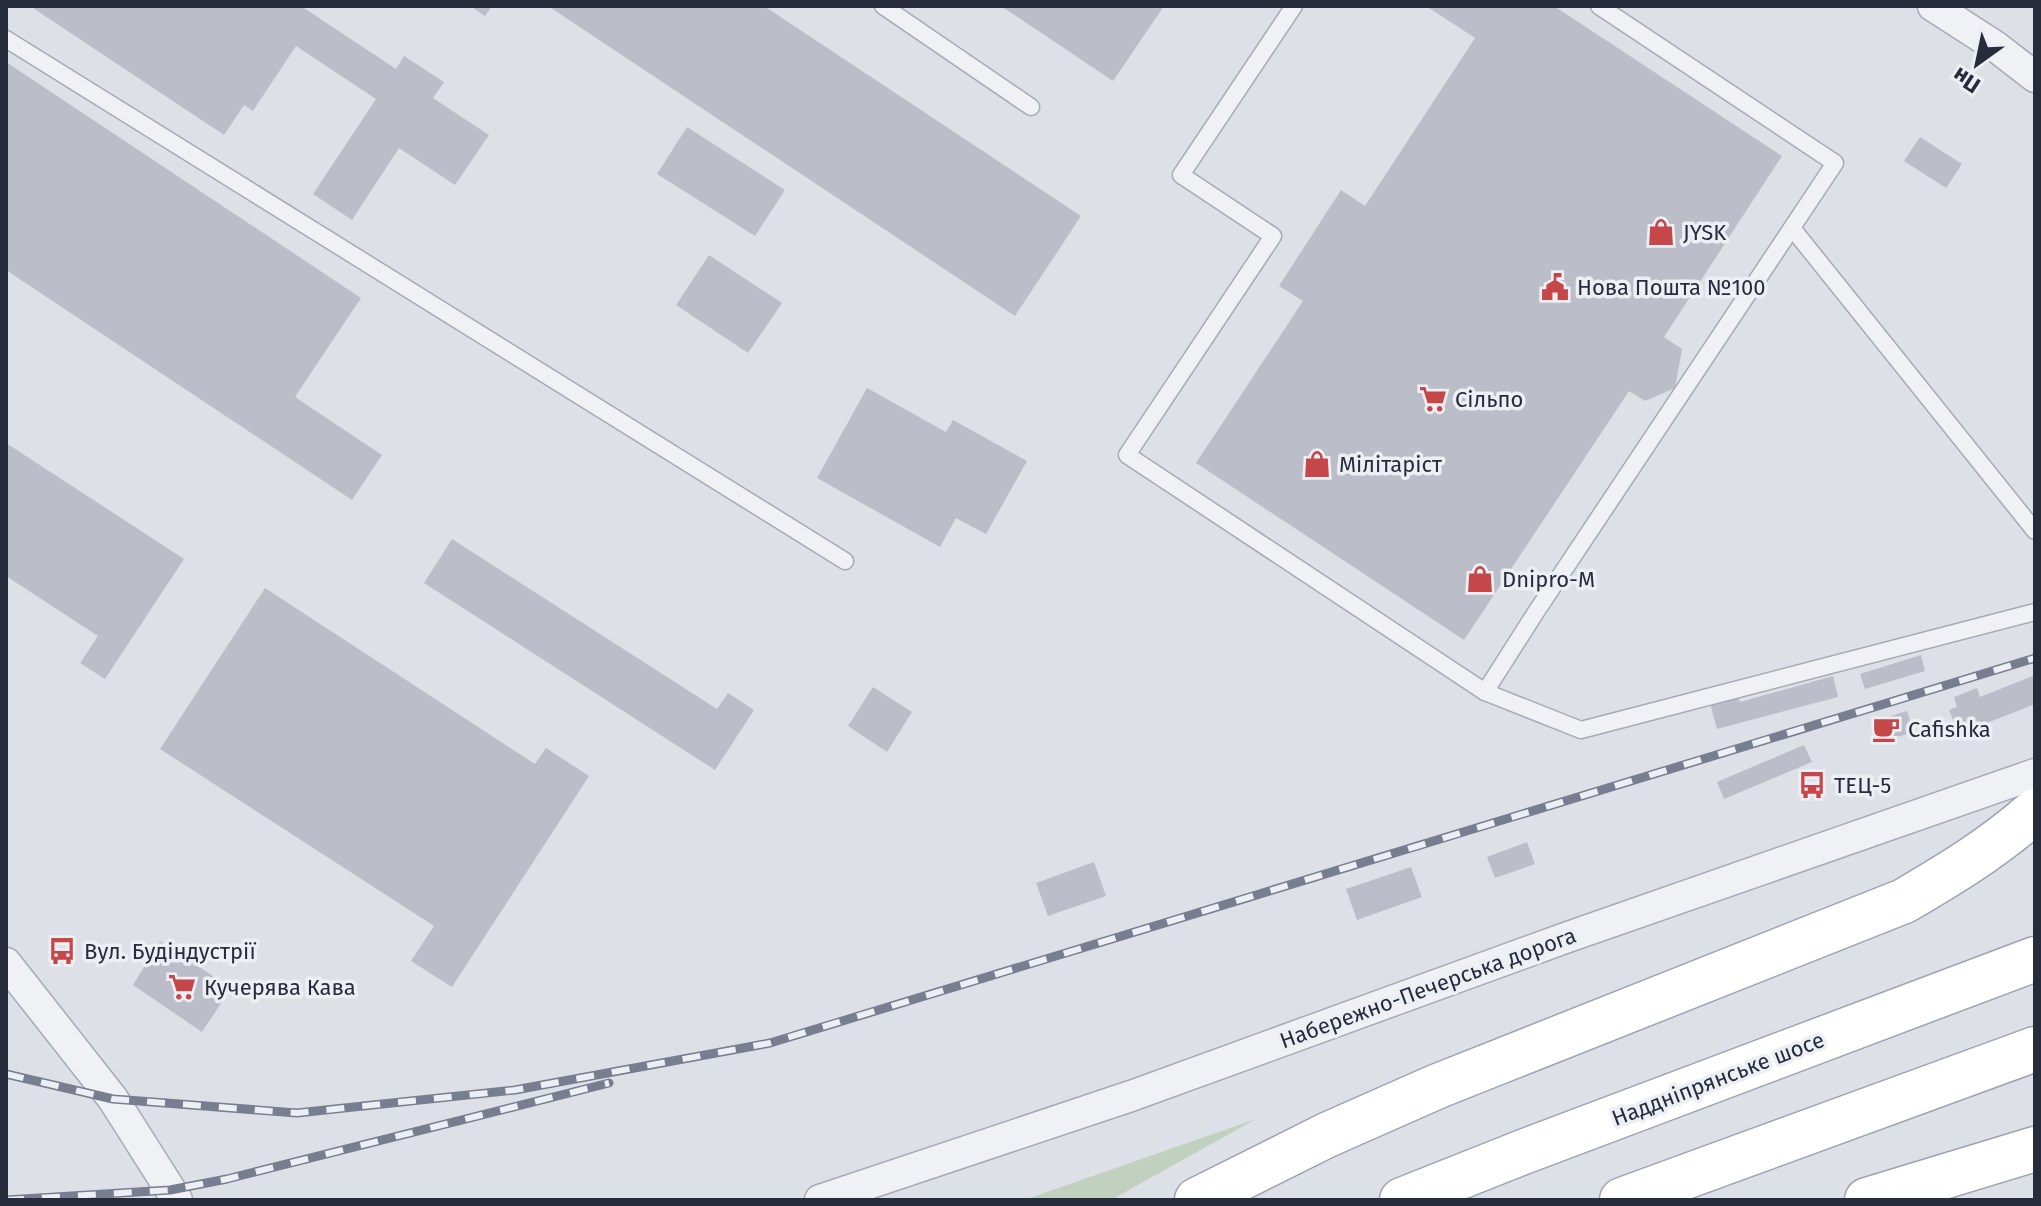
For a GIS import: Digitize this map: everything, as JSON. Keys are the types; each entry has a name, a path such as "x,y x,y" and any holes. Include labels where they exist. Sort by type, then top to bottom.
{"main road":[{"path":"1197,1200 1327,1135 1438,1086 1904,901 1964,866 2007,836 2035,811"},
{"name":"Наддніпрянське шосе","path":"1402,1200 2035,959"},
{"path":"1622,1200 2035,1049"},
{"path":"1867,1200 2035,1149"}],"street":[{"path":"1933,6 1995,46 2035,77"},
{"name":"Набережно-Печерська дорога","path":"820,1200 1131,1096 1568,937 2035,774"},
{"path":"6,963 113,1099 177,1200"}],"lane":[{"path":"883,6 1031,107"},
{"path":"1294,6 1181,175 1273,236 1127,455 1485,692 1581,730 2035,612"},
{"path":"1485,692 1835,163 1599,6"},
{"path":"6,39 845,561"},
{"path":"1792,228 2035,531"}],"green space":[{"path":"1256,1119 1111,1200 1024,1200"}],"building":[{"path":"30,6 301,6 396,69 404,56 444,82 433,98 489,135 455,185 399,148 352,220 313,194 376,99 296,46 253,111 244,105 224,135"},
{"path":"470,6 492,6 485,16"},
{"path":"548,6 764,6 1081,216 1015,316"},
{"path":"1001,6 1164,6 1113,81"},
{"path":"1426,6 1554,6 1782,156 1664,337 1682,349 1675,388 1645,401 1629,391 1464,640 1196,463 1303,301 1279,286 1341,190 1365,206 1475,38"},
{"path":"6,62 361,298 295,397 382,455 352,500 6,270"},
{"path":"687,127 785,190 755,236 657,174"},
{"path":"1920,137 1962,164 1946,188 1904,161"},
{"path":"709,255 782,303 748,353 676,305"},
{"path":"867,388 946,432 953,420 1027,461 986,534 956,518 940,547 817,478"},
{"path":"6,443 184,559 105,679 80,663 98,636 6,576"},
{"path":"452,539 717,709 728,693 754,710 715,770 424,583"},
{"path":"265,588 535,764 546,748 589,776 452,987 411,961 434,926 160,749"},
{"path":"1921,655 1925,671 1865,689 1860,674"},
{"path":"2035,675 2035,704 1959,734 1949,710 1957,707 1954,697 1977,688 1980,697"},
{"path":"1833,676 1838,697 1717,729 1709,699 1737,692 1740,702"},
{"path":"873,687 912,712 887,752 848,726"},
{"path":"1907,711 1914,732 1880,742 1874,721"},
{"path":"1804,745 1812,762 1724,799 1717,782"},
{"path":"1527,842 1535,864 1495,878 1487,857"},
{"path":"1094,862 1106,896 1048,916 1036,883"},
{"path":"1411,867 1422,897 1357,920 1346,889"},
{"name":"Кучерява Кава","path":"160,941 231,988 202,1032 133,985"}],"railway":[{"path":"6,1074 113,1099 297,1113 515,1090 770,1043 2035,658"},
{"path":"6,1200 170,1190 227,1179 609,1083"}],"place":[{"name":"JYSK","path":"1661,232"},
{"name":"Нова Пошта №100","path":"1555,287"},
{"name":"Сільпо","path":"1433,399"},
{"name":"Мілітаріст","path":"1317,464"},
{"name":"Dnipro-M","path":"1480,579"},
{"name":"Cafishka","path":"1886,729"},
{"name":"ТЕЦ-5","path":"1812,785"},
{"name":"Вул. Будіндустрії","path":"62,951"},
{"name":"Кучерява Кава","path":"182,987"}]}
